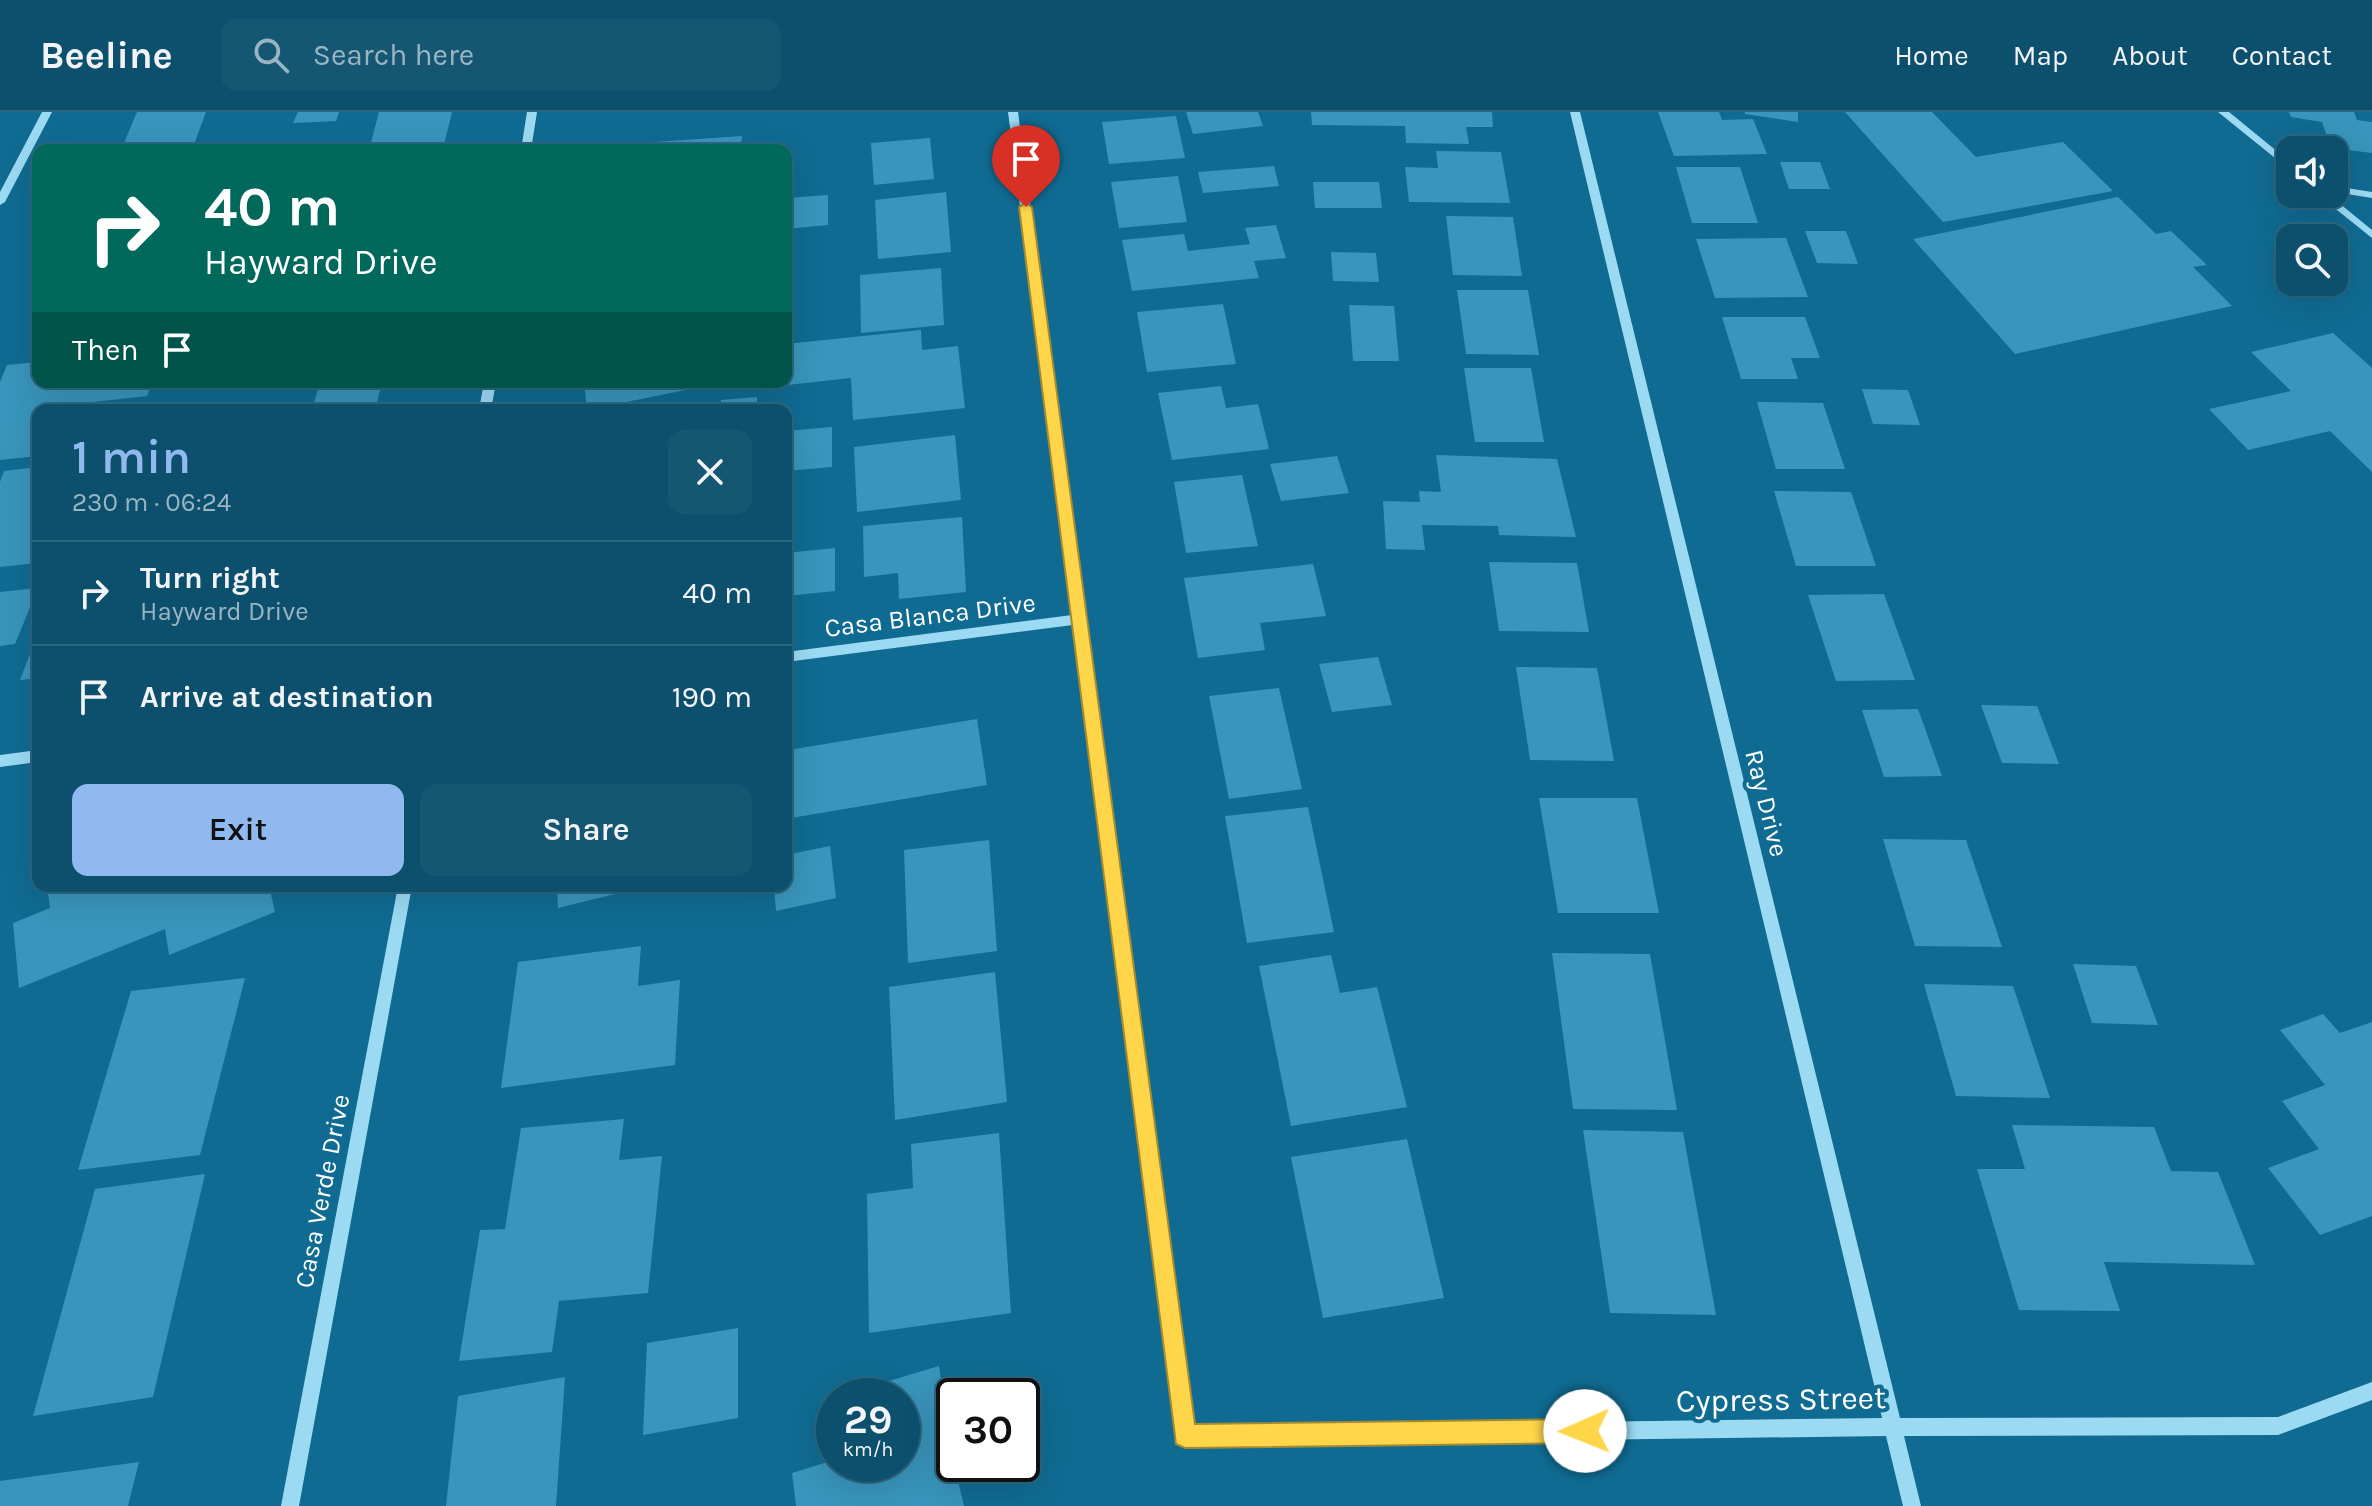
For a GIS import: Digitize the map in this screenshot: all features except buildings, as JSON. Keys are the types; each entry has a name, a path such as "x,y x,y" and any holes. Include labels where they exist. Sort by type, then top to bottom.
{"street":[{"path":"0,202 47,112"},
{"path":"527,144 532,112"},
{"path":"1013,112 1079,619"},
{"name":"Ray Drive","path":"1575,112 1912,1506"},
{"path":"2223,112 2276,156"},
{"path":"2348,191 2372,195"},
{"path":"2339,208 2372,235"},
{"name":"Casa Blanca Drive","path":"792,656 1079,619"},
{"name":"Cypress Street","path":"1079,619 1185,1436 1894,1427 2278,1426 2372,1391"},
{"path":"0,761 32,757"},
{"name":"Casa Verde Drive","path":"290,1506 404,892"}],"route":[{"path":"1026,207 1185,1436 1585,1431"}]}
